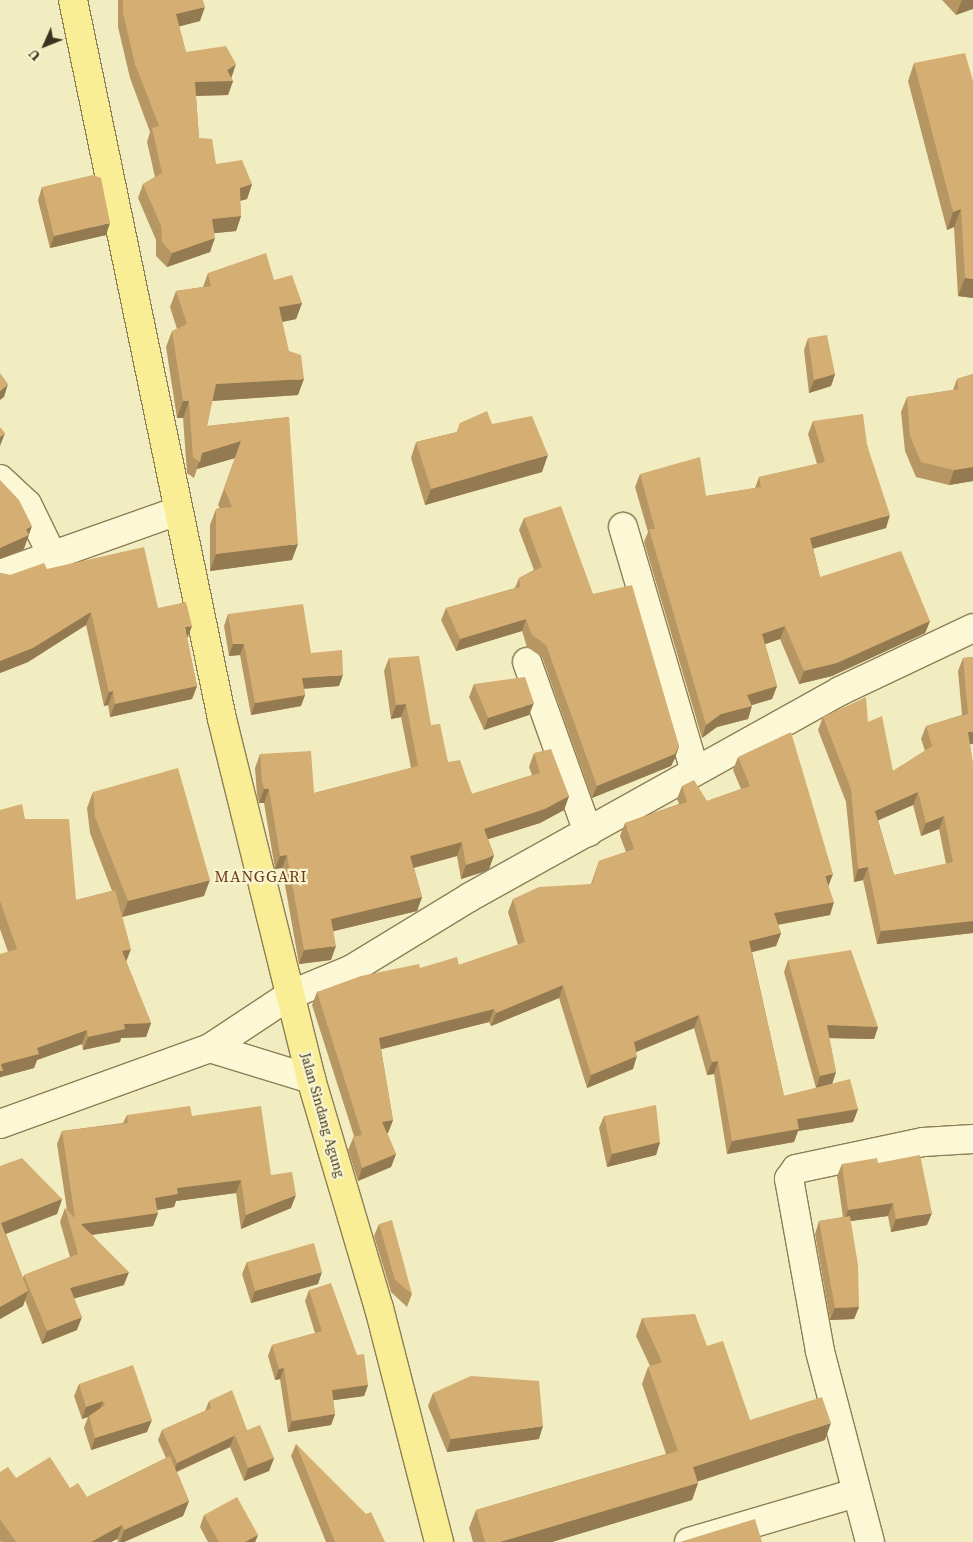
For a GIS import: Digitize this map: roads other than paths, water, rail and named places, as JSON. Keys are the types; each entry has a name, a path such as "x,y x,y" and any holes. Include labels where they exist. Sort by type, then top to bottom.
{"main road":[{"name":"Jalan Sindang Agung","path":"73,0 222,719 311,1079 379,1308 439,1542"}],"street":[{"path":"0,479 27,504 52,555"},
{"path":"0,574 178,511"},
{"path":"623,527 695,771"},
{"path":"0,1124 210,1048 290,995 352,969 695,771 840,691 973,628"},
{"path":"527,662 588,832"},
{"path":"210,1048 311,1079"},
{"path":"870,1542 855,1493 820,1351 790,1179 796,1170 923,1142 973,1139"},
{"path":"689,1542 855,1493"}],"district":[{"name":"MANGGARI","path":"261,876"}]}
